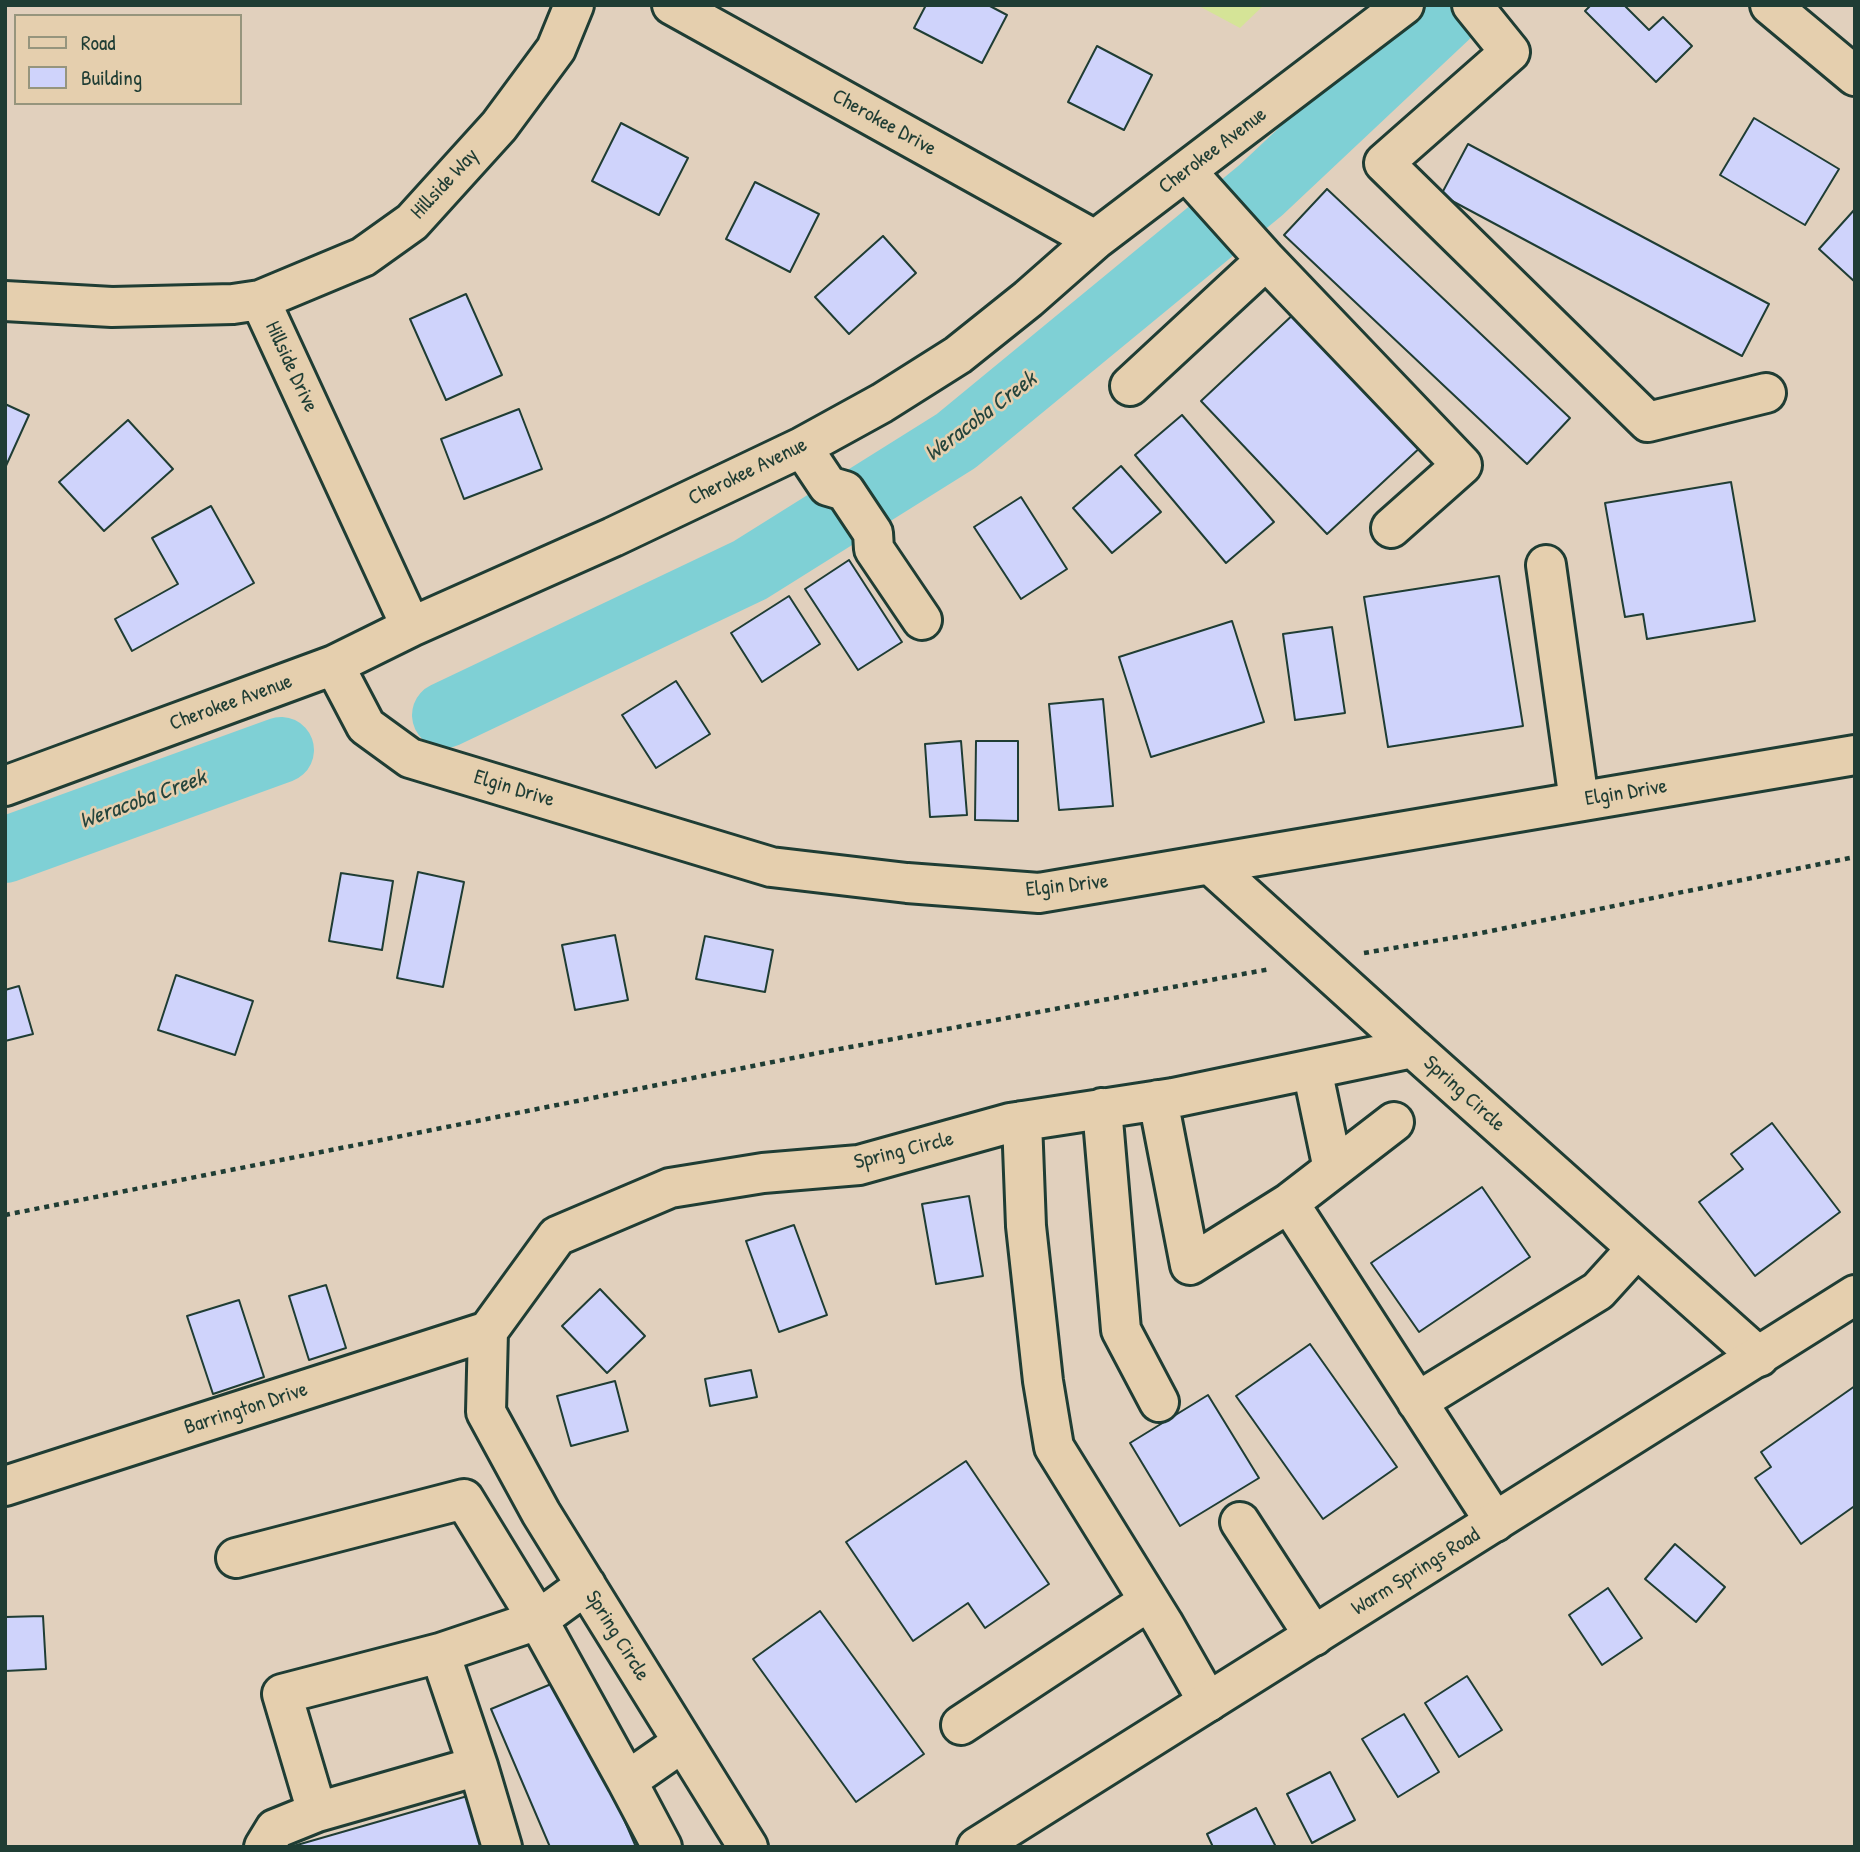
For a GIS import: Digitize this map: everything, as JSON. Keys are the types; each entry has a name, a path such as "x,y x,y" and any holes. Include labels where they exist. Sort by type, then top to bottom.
{"street":[{"name":"Hillside Way","path":"260,300 363,257 412,222 499,126 556,49 574,5"},
{"name":"Cherokee Drive","path":"672,5 1095,240"},
{"name":"Cherokee Avenue","path":"5,786 334,665 802,447 882,403 958,355 1028,299 1095,240 1404,5"},
{"path":"1472,5 1510,52 1384,163 1648,422 1766,394"},
{"path":"1770,5 1855,76"},
{"path":"1186,171 1266,260 1462,465 1391,528"},
{"path":"1130,386 1266,260"},
{"name":"Hillside Drive","path":"5,301 112,306 260,300 411,627"},
{"path":"802,447 828,486 825,501 855,543 874,549 922,620"},
{"path":"1546,565 1579,800"},
{"name":"Elgin Drive","path":"334,665 366,726 410,758 771,867 907,883 1039,893 1855,755"},
{"path":"1211,865 1413,1048"},
{"name":"Spring Circle","path":"748,1847 541,1513 486,1412 488,1331 556,1236 670,1188 763,1173 859,1165 1022,1121 1158,1100 1413,1048 1759,1357"},
{"path":"1312,1069 1333,1169"},
{"path":"1158,1100 1190,1265 1289,1203 1394,1122"},
{"path":"1102,1108 1121,1329 1159,1402"},
{"path":"1022,1121 1026,1226 1054,1447 1209,1702"},
{"path":"1289,1203 1495,1522"},
{"path":"1417,1402 1598,1291 1637,1248"},
{"name":"Warm Springs Road","path":"977,1847 1855,1295"},
{"name":"Barrington Drive","path":"5,1486 488,1331"},
{"path":"236,1558 464,1499 538,1620 662,1847"},
{"path":"1240,1522 1314,1636"},
{"path":"317,1812 282,1694 440,1653 538,1620 586,1585"},
{"path":"961,1725 1149,1601"},
{"path":"440,1653 502,1847"},
{"path":"627,1781 683,1742"},
{"path":"264,1847 275,1829 317,1812 478,1766"}],"path":[{"path":"5,1215 818,1053 1317,960 1481,933 1855,857"}],"green space":[{"path":"1197,5 1264,5 1240,28"}],"building":[{"path":"926,5 988,5 1007,15 982,63 914,28"},
{"path":"1591,5 1624,5 1649,30 1663,17 1692,46 1656,82 1585,11"},
{"path":"1097,46 1152,75 1124,130 1068,102"},
{"path":"1754,118 1839,169 1805,225 1720,175"},
{"path":"621,123 688,158 659,215 592,181"},
{"path":"1468,144 1769,304 1742,356 1441,195"},
{"path":"755,182 819,214 790,272 726,239"},
{"path":"1327,189 1570,418 1527,464 1284,235"},
{"path":"1855,209 1855,282 1819,249"},
{"path":"883,236 916,273 849,334 815,297"},
{"path":"466,294 502,375 446,400 410,319"},
{"path":"1298,310 1424,444 1327,534 1201,401"},
{"path":"5,404 29,415 5,468"},
{"path":"519,409 542,469 464,499 441,439"},
{"path":"1182,415 1274,522 1226,563 1135,455"},
{"path":"128,420 173,469 104,531 59,482"},
{"path":"1121,466 1161,512 1112,553 1073,508"},
{"path":"1731,482 1755,621 1647,639 1643,614 1625,617 1605,503"},
{"path":"1021,497 1067,569 1021,599 974,527"},
{"path":"211,506 254,583 132,651 115,619 178,584 152,538"},
{"path":"849,560 902,642 858,670 805,589"},
{"path":"1499,576 1523,726 1388,747 1364,597"},
{"path":"789,596 820,644 762,682 731,633"},
{"path":"1232,621 1264,722 1151,757 1119,657"},
{"path":"1332,627 1345,713 1295,720 1283,634"},
{"path":"676,681 710,734 656,768 622,715"},
{"path":"1103,699 1113,806 1059,810 1049,704"},
{"path":"961,741 967,815 930,817 925,744"},
{"path":"976,741 1018,741 1018,821 975,820"},
{"path":"418,872 464,882 443,987 397,978"},
{"path":"341,873 393,881 382,950 329,941"},
{"path":"615,935 628,1000 575,1010 562,945"},
{"path":"705,936 773,950 765,992 696,979"},
{"path":"176,975 253,1001 235,1055 158,1030"},
{"path":"19,986 33,1034 5,1041 5,990"},
{"path":"1772,1123 1840,1212 1755,1276 1699,1202 1743,1169 1731,1154"},
{"path":"1482,1187 1530,1257 1419,1332 1371,1263"},
{"path":"969,1196 983,1276 936,1284 922,1204"},
{"path":"794,1225 827,1315 779,1332 746,1241"},
{"path":"326,1285 346,1348 309,1360 289,1296"},
{"path":"600,1289 645,1336 607,1373 562,1326"},
{"path":"239,1300 264,1377 213,1394 187,1316"},
{"path":"1310,1344 1397,1467 1323,1519 1236,1396"},
{"path":"751,1370 757,1397 710,1406 705,1379"},
{"path":"615,1381 628,1431 571,1446 557,1396"},
{"path":"1855,1386 1855,1509 1853,1507 1801,1544 1755,1478 1771,1467 1761,1452"},
{"path":"1208,1395 1259,1478 1180,1526 1130,1443"},
{"path":"966,1461 1049,1584 985,1628 968,1603 913,1641 846,1542"},
{"path":"1675,1544 1725,1587 1696,1622 1645,1579"},
{"path":"1608,1588 1642,1638 1602,1665 1569,1615"},
{"path":"820,1611 924,1754 856,1802 753,1659"},
{"path":"43,1616 46,1669 5,1671 5,1617"},
{"path":"1467,1676 1502,1730 1459,1757 1425,1703"},
{"path":"556,1682 578,1732 585,1729 636,1847 550,1847 491,1709"},
{"path":"1404,1714 1439,1772 1398,1797 1362,1739"},
{"path":"1330,1772 1355,1820 1312,1843 1287,1794"},
{"path":"471,1795 487,1847 290,1847"},
{"path":"1256,1808 1276,1847 1213,1847 1207,1834"}],"waterway":[{"name":"Weracoba Creek","path":"445,715 750,570 956,441 1261,190 1446,16"},
{"name":"Weracoba Creek","path":"5,850 281,750"}]}
